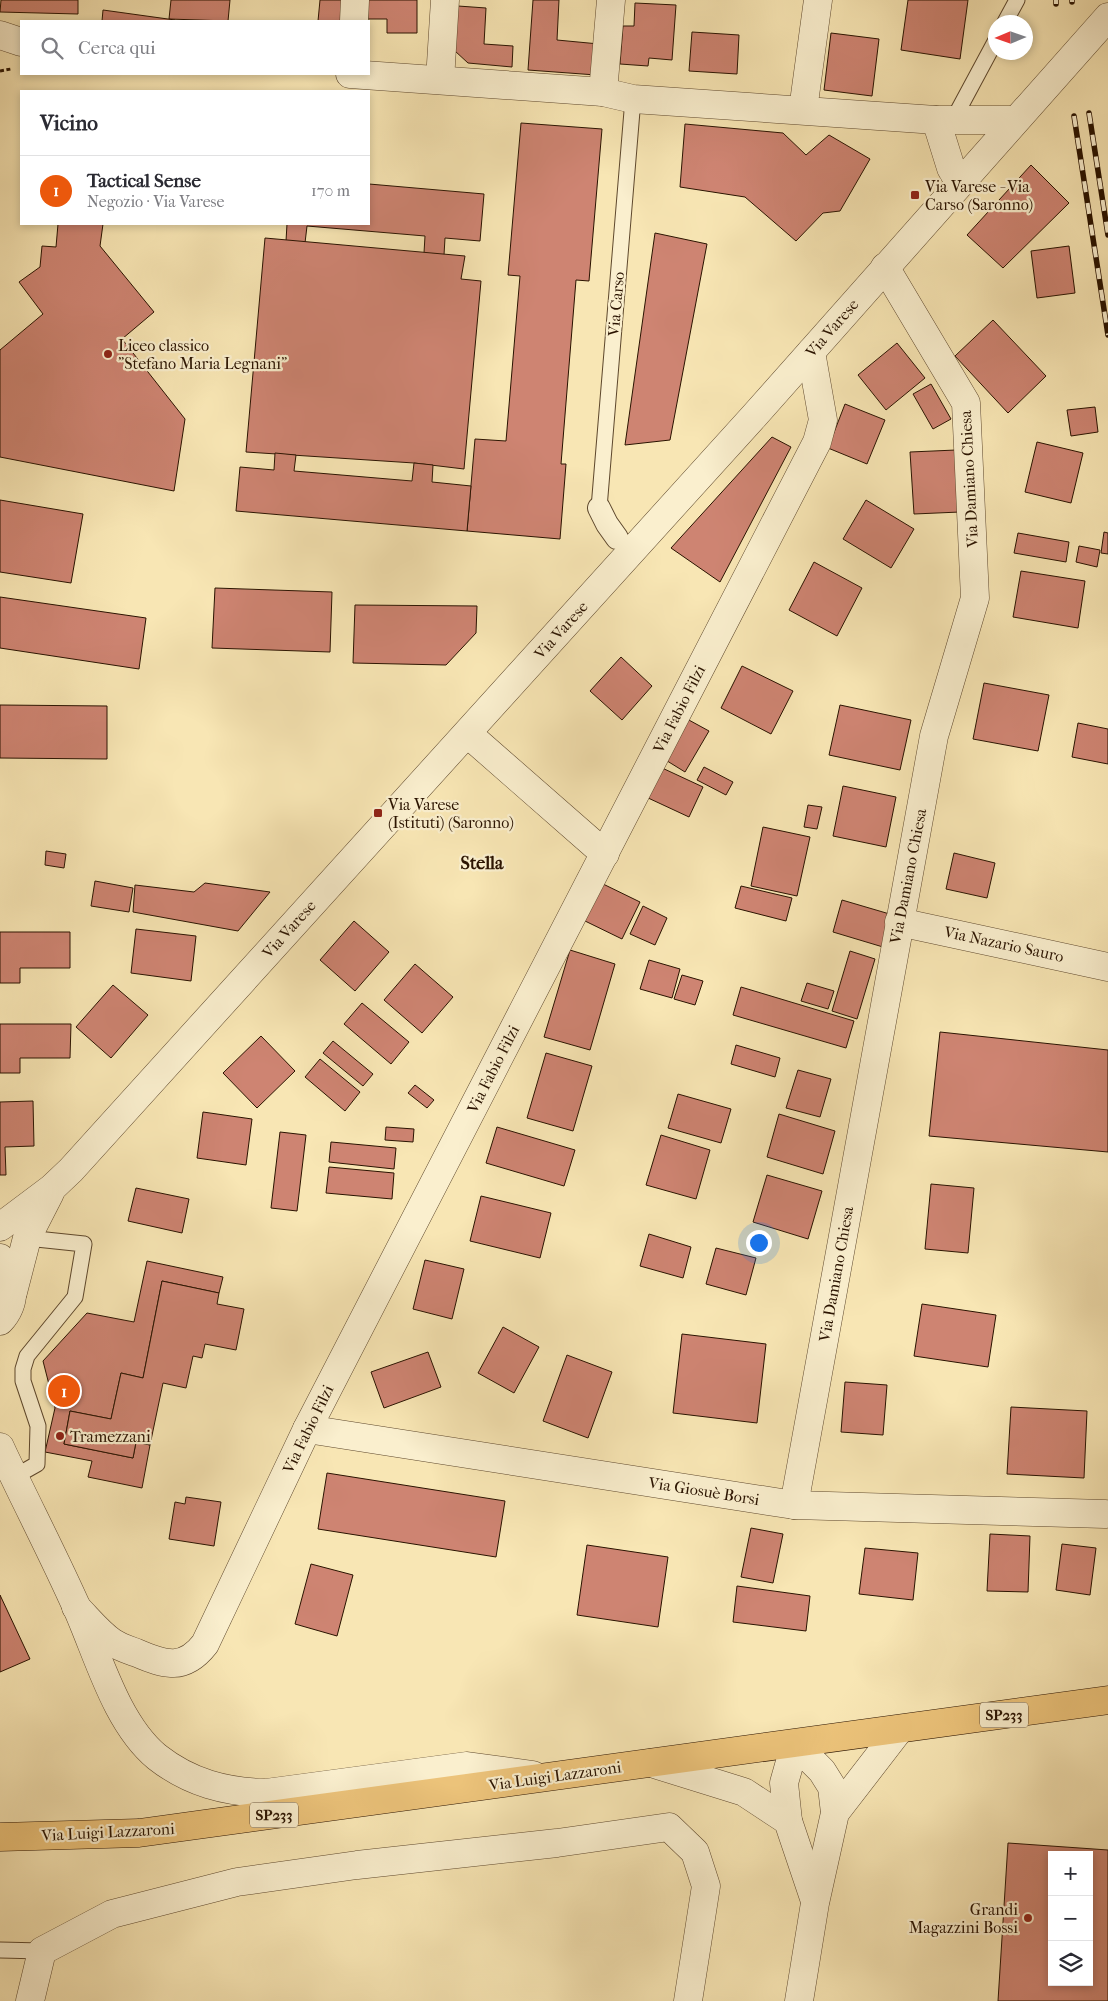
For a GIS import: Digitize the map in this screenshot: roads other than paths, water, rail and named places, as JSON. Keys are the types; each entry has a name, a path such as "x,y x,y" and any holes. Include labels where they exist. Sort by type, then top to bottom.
{"main road":[{"name":"Via Luigi Lazzaroni","path":"0,1837 139,1833 1108,1700"}],"street":[{"path":"354,20 355,0"},
{"path":"440,80 445,0"},
{"path":"603,92 611,0"},
{"path":"803,110 818,0"},
{"name":"Via Varese","path":"0,1227 52,1188 468,734 811,352 959,182 1108,17"},
{"path":"0,35 20,42"},
{"path":"365,75 603,92 633,99 944,120 1015,120"},
{"path":"944,120 951,168 959,182"},
{"name":"Via Damiano Chiesa","path":"794,1505 934,736 975,598 966,403 886,267"},
{"name":"Via Fabio Filzi","path":"76,1607 113,1643 155,1661 169,1664 183,1662 196,1655 205,1644 306,1429 817,442 822,420 811,352"},
{"path":"599,508 617,538"},
{"path":"468,734 605,854"},
{"name":"Via Nazario Sauro","path":"899,922 1108,967"},
{"path":"0,1321 9,1308 27,1238 52,1188"},
{"path":"0,1258 9,1272 13,1292"},
{"name":"Via Giosuè Borsi","path":"306,1429 794,1505 1105,1514"},
{"path":"0,1447 76,1607 121,1711 138,1736 157,1756 183,1774 209,1786 236,1792 266,1793 467,1766 547,1778"},
{"path":"835,1813 900,1730"},
{"path":"799,2001 815,1902 835,1813 832,1787 822,1771 795,1744 784,1783 788,1821 815,1902"},
{"path":"651,1763 744,1792 788,1821"},
{"path":"30,2001 42,1951 112,1914 236,1882 358,1865 669,1828 695,1852 706,1886 688,2001"}],"lane":[{"path":"1009,15 1017,0"},
{"path":"944,120 988,52"},
{"name":"Via Carso","path":"599,508 633,99"},
{"path":"14,1477 37,1464 38,1426 23,1382 22,1369 28,1356 75,1297 84,1244 27,1238"},
{"path":"0,1950 42,1951"}],"railway":[{"path":"1089,113 1108,235"},
{"path":"1074,116 1108,335"}],"place":[{"name":"Via Varese - Via Carso (Saronno)","path":"915,195"},
{"name":"Liceo classico \"Stefano Maria Legnani\"","path":"108,354"},
{"name":"Via Varese (Istituti) (Saronno)","path":"378,813"},
{"name":"Tactical Sense","path":"64,1391"},
{"name":"Tramezzani","path":"60,1436"},
{"name":"Grandi Magazzini Bossi","path":"1028,1918"}],"district":[{"name":"Stella","path":"482,863"}]}
